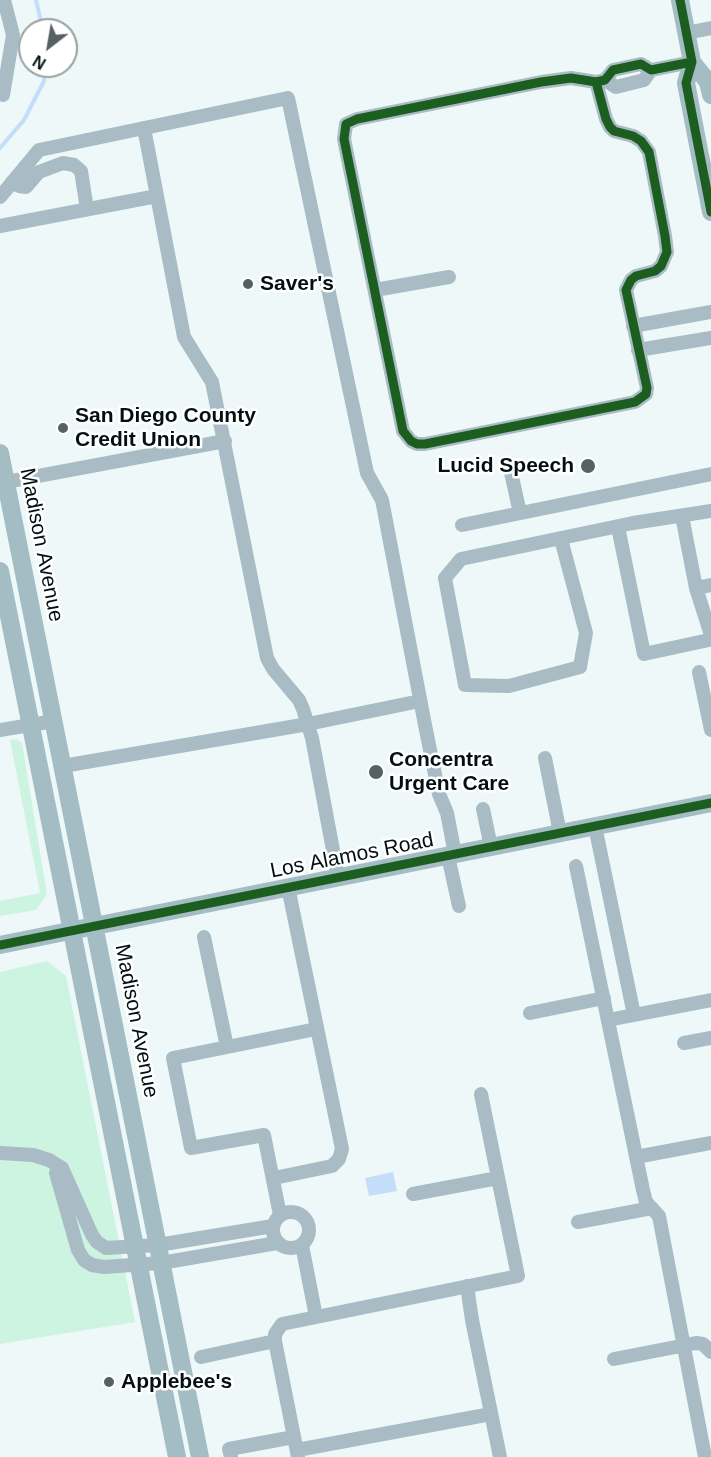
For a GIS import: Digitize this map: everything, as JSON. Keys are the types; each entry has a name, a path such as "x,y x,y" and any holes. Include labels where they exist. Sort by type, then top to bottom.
{"main road":[{"path":"680,0 692,62 708,82 711,95"},
{"path":"692,62 686,82 711,212"},
{"name":"Madison Avenue","path":"0,453 3,482 54,721 200,1457"},
{"path":"0,571 177,1457"},
{"name":"Los Alamos Road","path":"0,945 711,803"}],"street":[{"path":"3,95 13,35 4,0"},
{"path":"686,33 711,28"},
{"path":"600,81 606,119 610,127 641,141 649,152 665,236 667,252 661,266 636,276 626,290 647,388 646,394 635,402 417,444 406,437 403,430 344,139 346,124 357,119 541,82 571,78 600,81 613,70 641,64 651,70 692,62"},
{"path":"0,197 39,150 288,98 367,474 382,500 439,794 447,813 459,906"},
{"path":"144,128 184,337 212,382 267,658 273,669 299,700 308,724 338,878"},
{"path":"12,182 26,187 39,172 63,164 74,165 81,171 87,209"},
{"path":"0,211 1,226 157,196"},
{"path":"375,290 449,277"},
{"path":"633,326 711,312"},
{"path":"668,320 673,344"},
{"path":"638,350 711,338"},
{"path":"3,482 225,441"},
{"path":"510,468 520,513"},
{"path":"462,525 711,474"},
{"path":"561,539 586,633 580,667 509,686 465,685 445,578 461,559 618,527 711,511"},
{"path":"618,527 644,654 709,640 711,636 696,588 682,516"},
{"path":"696,588 711,585"},
{"path":"699,672 711,730"},
{"path":"63,766 308,724 420,701"},
{"path":"0,730 54,721"},
{"path":"544,758 560,833"},
{"path":"483,809 491,847"},
{"path":"595,826 634,1015"},
{"path":"576,866 646,1202 659,1215 705,1457"},
{"path":"580,882 606,876"},
{"path":"274,1178 332,1166 339,1159 342,1149 288,888"},
{"path":"204,937 227,1047"},
{"path":"530,1013 604,998"},
{"path":"608,1020 711,1000"},
{"path":"277,1243 273,1235 276,1221 274,1178 264,1135 191,1148 173,1058 316,1029"},
{"path":"684,1043 711,1038"},
{"path":"296,1448 275,1341 275,1334 282,1324 518,1276 481,1094"},
{"path":"636,1157 711,1143"},
{"path":"0,1153 33,1155 49,1160 62,1168 97,1242 106,1248 137,1256"},
{"path":"49,1160 58,1177 78,1250 84,1260 92,1265 104,1268 137,1256 159,1254 277,1243 292,1249 302,1245 309,1230 301,1216 291,1212 276,1221 159,1254"},
{"path":"413,1194 498,1178"},
{"path":"578,1222 652,1208"},
{"path":"302,1245 316,1317"},
{"path":"467,1286 500,1457"},
{"path":"201,1357 275,1341"},
{"path":"614,1359 685,1344 703,1344 711,1352"},
{"path":"231,1457 229,1449 296,1448 491,1414"}],"green space":[{"path":"17,739 22,743 47,894 36,910 0,916 0,901 40,893 10,740"},
{"path":"47,961 66,976 135,1322 0,1344 0,972"}],"water":[{"path":"393,1172 397,1191 369,1196 365,1178"}],"waterway":[{"path":"36,0 40,18"},
{"path":"0,148 24,120 44,78"}],"cycle path":[{"path":"680,0 692,62 686,83 711,212"},
{"path":"596,82 610,127 614,131 633,136 641,141 649,152 665,236 667,252 661,266 655,271 636,276 626,290 647,388 646,394 635,402 425,444 411,441 403,431 344,139 346,124 357,119 541,82 571,78 596,82 605,80 613,70 641,64 651,70 692,62"},
{"path":"0,945 711,803"}],"place":[{"name":"Saver's","path":"248,284"},
{"name":"San Diego County Credit Union","path":"63,428"},
{"name":"Lucid Speech","path":"588,466"},
{"name":"Concentra Urgent Care","path":"376,772"},
{"name":"Applebee's","path":"109,1382"}]}
